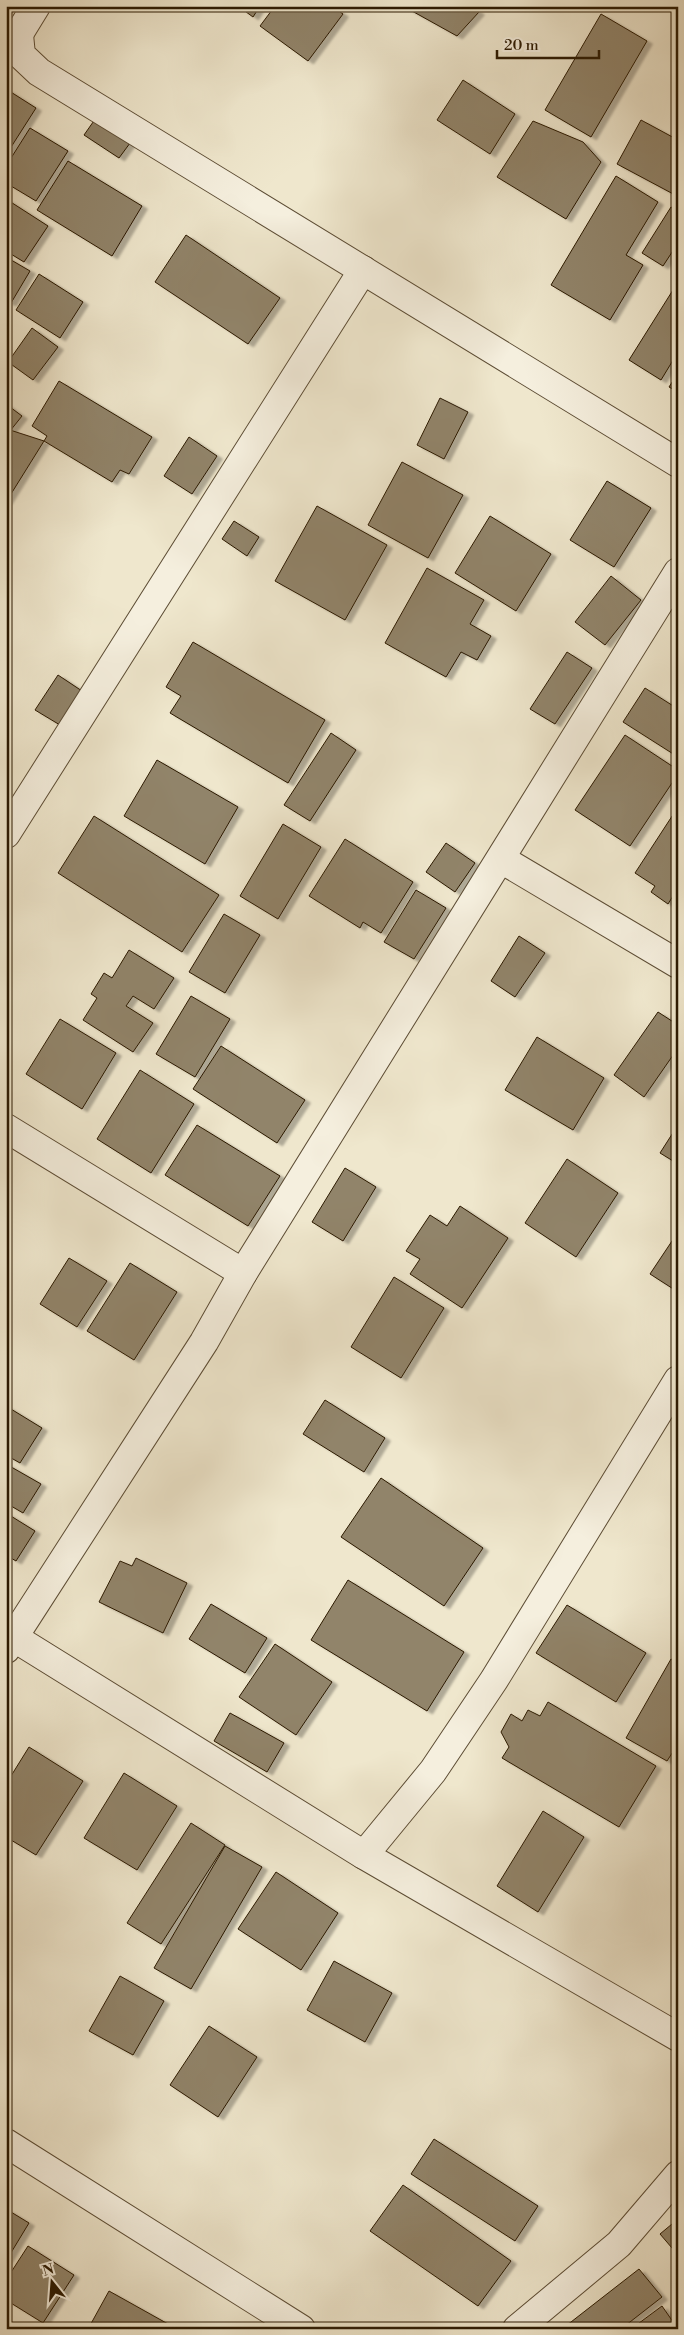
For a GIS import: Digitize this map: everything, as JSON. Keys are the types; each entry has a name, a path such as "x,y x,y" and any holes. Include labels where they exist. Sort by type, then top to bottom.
{"street":[{"path":"36,6 12,44 39,72 678,463"},
{"path":"6,834 363,270"},
{"path":"678,572 243,1273 204,1342 10,1643 364,1855 678,2037"},
{"path":"500,859 678,964"},
{"path":"6,1128 243,1273"},
{"path":"364,1855 433,1772 494,1680 678,1380"},
{"path":"6,2143 301,2329"},
{"path":"521,2327 619,2244 678,2175"}],"building":[{"path":"238,6 260,6 253,17"},
{"path":"275,6 332,6 343,14 308,61 260,26"},
{"path":"403,6 471,6 479,12 457,36"},
{"path":"601,14 647,41 591,137 545,110"},
{"path":"463,80 515,114 490,154 437,120"},
{"path":"6,89 36,108 6,155"},
{"path":"98,115 133,139 119,158 84,135"},
{"path":"641,120 678,140 677,196 617,164"},
{"path":"533,121 583,142 601,162 566,219 497,177"},
{"path":"30,128 68,151 36,201 6,183 6,166"},
{"path":"68,161 142,206 112,256 37,210"},
{"path":"616,176 658,202 626,255 643,265 610,320 551,285"},
{"path":"6,199 48,226 24,262 6,251"},
{"path":"671,207 678,211 678,243 663,266 642,253"},
{"path":"186,235 280,298 248,344 155,282"},
{"path":"6,257 30,271 11,303 6,301"},
{"path":"39,274 83,302 60,338 16,310"},
{"path":"678,282 678,352 661,380 629,360"},
{"path":"32,328 58,347 33,380 8,362"},
{"path":"678,373 678,392 669,387"},
{"path":"59,381 152,437 129,474 120,470 112,482 44,441 47,436 32,426"},
{"path":"440,398 468,412 444,459 417,445"},
{"path":"6,404 22,416 6,436"},
{"path":"10,430 44,441 6,502 6,437"},
{"path":"189,437 217,456 192,494 164,476"},
{"path":"402,462 463,495 428,558 368,525"},
{"path":"607,481 651,508 614,567 570,540"},
{"path":"317,506 387,545 345,620 275,581"},
{"path":"490,516 551,554 516,611 455,573"},
{"path":"234,521 259,537 247,556 222,539"},
{"path":"427,568 484,600 470,624 491,636 477,660 461,652 446,677 385,643"},
{"path":"611,576 641,600 605,645 575,622"},
{"path":"193,642 325,720 288,783 170,713 181,696 166,687"},
{"path":"567,652 592,668 555,724 530,709"},
{"path":"58,675 82,691 60,725 35,710"},
{"path":"645,688 678,709 678,757 623,722"},
{"path":"331,733 356,750 310,821 284,805"},
{"path":"625,735 678,770 678,774 630,846 575,810"},
{"path":"157,760 238,807 205,864 124,816"},
{"path":"678,807 678,899 673,896 668,904 651,892 655,886 635,873"},
{"path":"94,816 219,895 182,952 58,873"},
{"path":"283,824 321,847 278,919 240,896"},
{"path":"345,839 413,882 381,933 363,922 360,928 309,896"},
{"path":"446,843 475,863 455,892 426,872"},
{"path":"416,890 446,908 414,959 384,942"},
{"path":"224,914 260,935 225,993 189,972"},
{"path":"519,936 545,953 515,997 491,981"},
{"path":"129,950 174,978 154,1009 133,996 126,1006 153,1023 133,1052 83,1020 97,998 91,994 104,973 112,978"},
{"path":"191,996 230,1019 195,1077 156,1054"},
{"path":"658,1012 678,1025 678,1048 644,1097 614,1075"},
{"path":"60,1019 116,1053 82,1109 26,1074"},
{"path":"537,1037 604,1078 573,1130 505,1090"},
{"path":"221,1046 305,1100 277,1143 193,1089"},
{"path":"140,1070 194,1104 151,1173 97,1139"},
{"path":"197,1125 280,1176 248,1226 165,1175"},
{"path":"676,1128 678,1128 678,1164 660,1153"},
{"path":"567,1159 618,1193 576,1257 525,1223"},
{"path":"345,1168 376,1187 343,1241 312,1222"},
{"path":"460,1206 508,1238 462,1308 410,1274 420,1259 406,1251 430,1215 447,1226"},
{"path":"678,1232 678,1292 650,1274"},
{"path":"69,1258 107,1281 77,1327 40,1304"},
{"path":"130,1263 177,1292 134,1360 87,1331"},
{"path":"394,1277 444,1308 401,1378 351,1347"},
{"path":"325,1400 385,1438 364,1472 303,1434"},
{"path":"6,1406 42,1428 20,1463 6,1455"},
{"path":"6,1464 41,1484 23,1513 6,1503"},
{"path":"381,1478 483,1548 444,1606 341,1537"},
{"path":"6,1513 35,1531 16,1561 6,1555"},
{"path":"136,1558 187,1583 163,1633 99,1602 120,1561 132,1566"},
{"path":"348,1580 464,1652 427,1711 311,1640"},
{"path":"211,1604 267,1638 245,1673 189,1639"},
{"path":"567,1605 646,1653 616,1702 536,1653"},
{"path":"275,1644 332,1682 296,1735 239,1697"},
{"path":"671,1659 678,1663 678,1744 667,1761 626,1738"},
{"path":"548,1702 656,1766 619,1827 502,1758 509,1747 501,1732 511,1714 522,1721 528,1710 540,1716"},
{"path":"230,1713 284,1743 267,1772 214,1741"},
{"path":"29,1747 83,1781 36,1855 6,1837 6,1784"},
{"path":"124,1773 177,1806 137,1870 84,1838"},
{"path":"543,1811 584,1837 538,1912 497,1886"},
{"path":"191,1823 225,1845 161,1944 127,1923"},
{"path":"225,1846 262,1867 191,1989 154,1968"},
{"path":"276,1872 338,1913 301,1970 238,1929"},
{"path":"334,1961 392,1993 365,2042 307,2010"},
{"path":"120,1976 164,2001 133,2055 89,2031"},
{"path":"209,2026 257,2057 218,2117 170,2085"},
{"path":"434,2139 538,2206 515,2241 411,2174"},
{"path":"403,2185 511,2261 478,2306 370,2231"},
{"path":"6,2209 29,2223 6,2261"},
{"path":"678,2219 678,2255 660,2234"},
{"path":"28,2246 74,2275 43,2323 6,2300 6,2280"},
{"path":"639,2269 662,2297 621,2329 562,2329"},
{"path":"109,2291 177,2329 88,2329"},
{"path":"662,2306 678,2329 631,2329"}]}
